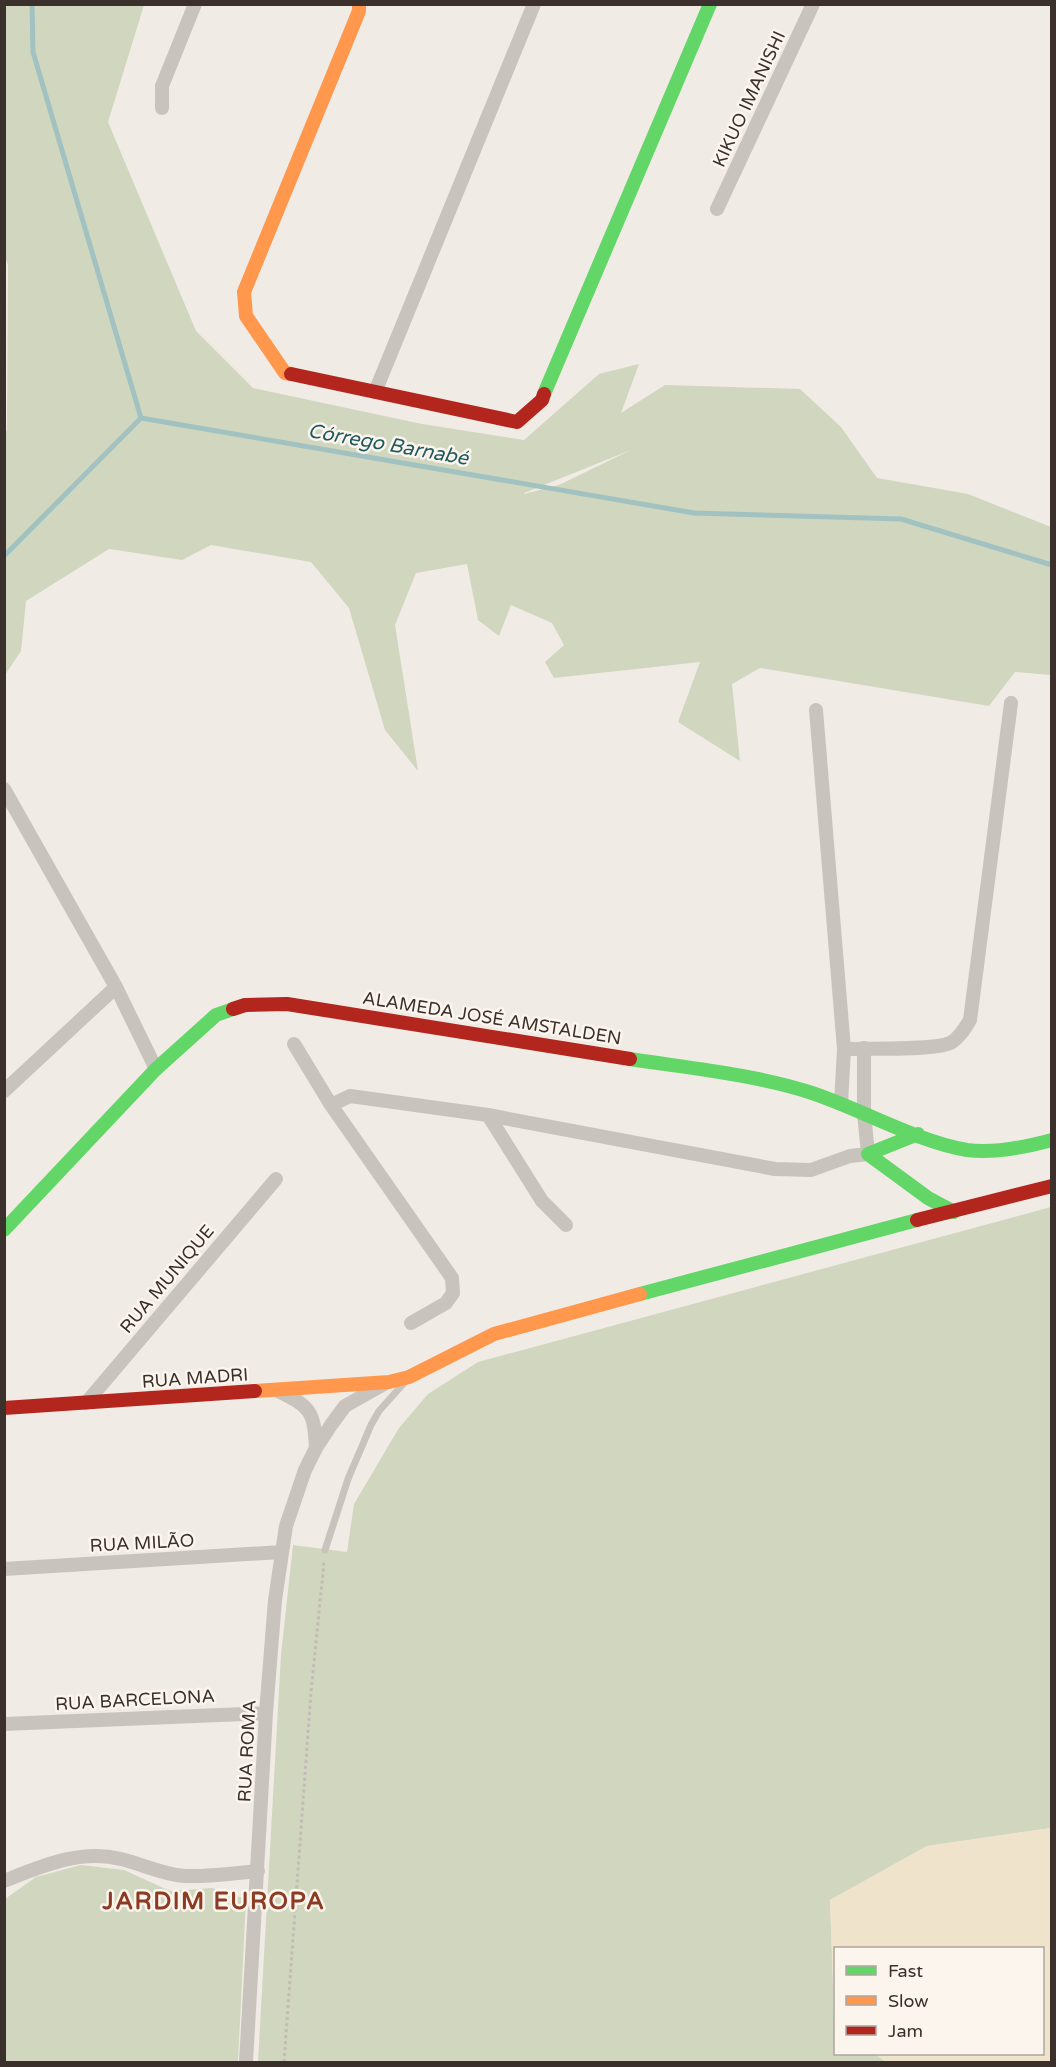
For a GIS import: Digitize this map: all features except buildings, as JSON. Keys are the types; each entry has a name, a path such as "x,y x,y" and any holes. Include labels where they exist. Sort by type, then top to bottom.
{"street":[{"path":"162,108 162,86 195,4"},
{"path":"359,4 359,11 244,292 246,316 285,373 517,422 542,400 710,4"},
{"path":"375,392 534,4"},
{"name":"KIKUO IMANISHI","path":"717,209 813,4"},
{"path":"844,1049 920,1048 950,1043 962,1033 970,1020 1011,703"},
{"path":"816,710 844,1049 841,1104"},
{"path":"4,789 116,987 156,1069"},
{"path":"4,1091 116,987"},
{"name":"ALAMEDA JOSÉ AMSTALDEN","path":"4,1230 156,1069 216,1015 245,1005 287,1004 733,1075 807,1092 918,1134 968,1150 1017,1149 1052,1140"},
{"path":"294,1044 332,1105 452,1278 453,1293 446,1303 411,1323"},
{"path":"864,1048 864,1113 868,1154 928,1198 954,1212"},
{"path":"332,1105 350,1096 488,1115 775,1169 811,1170 850,1156 868,1154 918,1134"},
{"path":"488,1115 542,1201 566,1225"},
{"name":"RUA MUNIQUE","path":"86,1403 276,1179"},
{"path":"389,1382 409,1377 494,1334 816,1246 1052,1186"},
{"name":"RUA MADRI","path":"4,1408 389,1382"},
{"name":"RUA ROMA","path":"246,2062 266,1713 281,1552 286,1526 294,1499 316,1448 345,1406 389,1382"},
{"path":"276,1390 299,1401 309,1410 315,1426 316,1448"},
{"name":"RUA MILÃO","path":"4,1569 281,1552"},
{"name":"RUA BARCELONA","path":"4,1724 266,1713"},
{"path":"4,1881 58,1860 87,1856 120,1858 148,1869 183,1876 258,1871"}],"lane":[{"path":"325,1550 348,1479 371,1425 379,1411 409,1377"}],"path":[{"path":"284,2062 311,1692 325,1550"}],"green space":[{"path":"5,4 144,5 108,122 196,331 253,388 422,424 524,440 599,374 639,364 621,413 665,385 800,389 841,427 877,478 968,494 1051,527 1051,675 1015,672 989,706 760,668 732,684 740,761 678,722 700,662 554,678 545,662 564,645 552,623 511,605 499,636 478,620 467,564 416,573 395,625 418,771 385,730 349,608 311,562 211,545 182,560 109,549 26,601 21,651 5,675 4,433 7,430 8,265 4,255","holes":["631,450 559,485 524,494"]},
{"path":"1051,1207 1051,1828 927,1846 830,1900 834,2055 876,2055 886,2062 258,2062 281,1655 293,1545 347,1552 354,1504 399,1428 428,1394 478,1362"},
{"path":"81,1865 124,1870 170,1891 212,1888 246,1899 238,2062 5,2062 5,1899 36,1877"}],"sand":[{"path":"1051,1828 1051,2062 886,2062 876,2055 1044,2055 1044,1947 834,1947 834,2021 830,1900 927,1846"}],"waterway":[{"name":"Córrego Barnabé","path":"32,4 33,52 141,418 694,513 901,519 1052,565"},
{"path":"4,556 141,418"}],"traffic: fast":[{"path":"544,394 710,4"},
{"path":"4,1230 156,1069 216,1015 233,1009"},
{"path":"630,1059 720,1072 787,1086 828,1099 907,1132 947,1146 967,1150 999,1150 1052,1140"},
{"path":"918,1134 868,1154 928,1198 954,1212"},
{"path":"640,1294 917,1220"}],"traffic: slow":[{"path":"291,374 285,373 246,316 244,292 359,11 359,4"},
{"path":"255,1391 389,1382 409,1377 494,1334 640,1294"}],"traffic: jam":[{"path":"291,374 517,422 542,400 544,394"},
{"path":"233,1009 245,1005 287,1004 630,1059"},
{"path":"917,1220 1052,1186"},
{"path":"4,1408 255,1391"}],"district":[{"name":"JARDIM EUROPA","path":"214,1901"}]}
